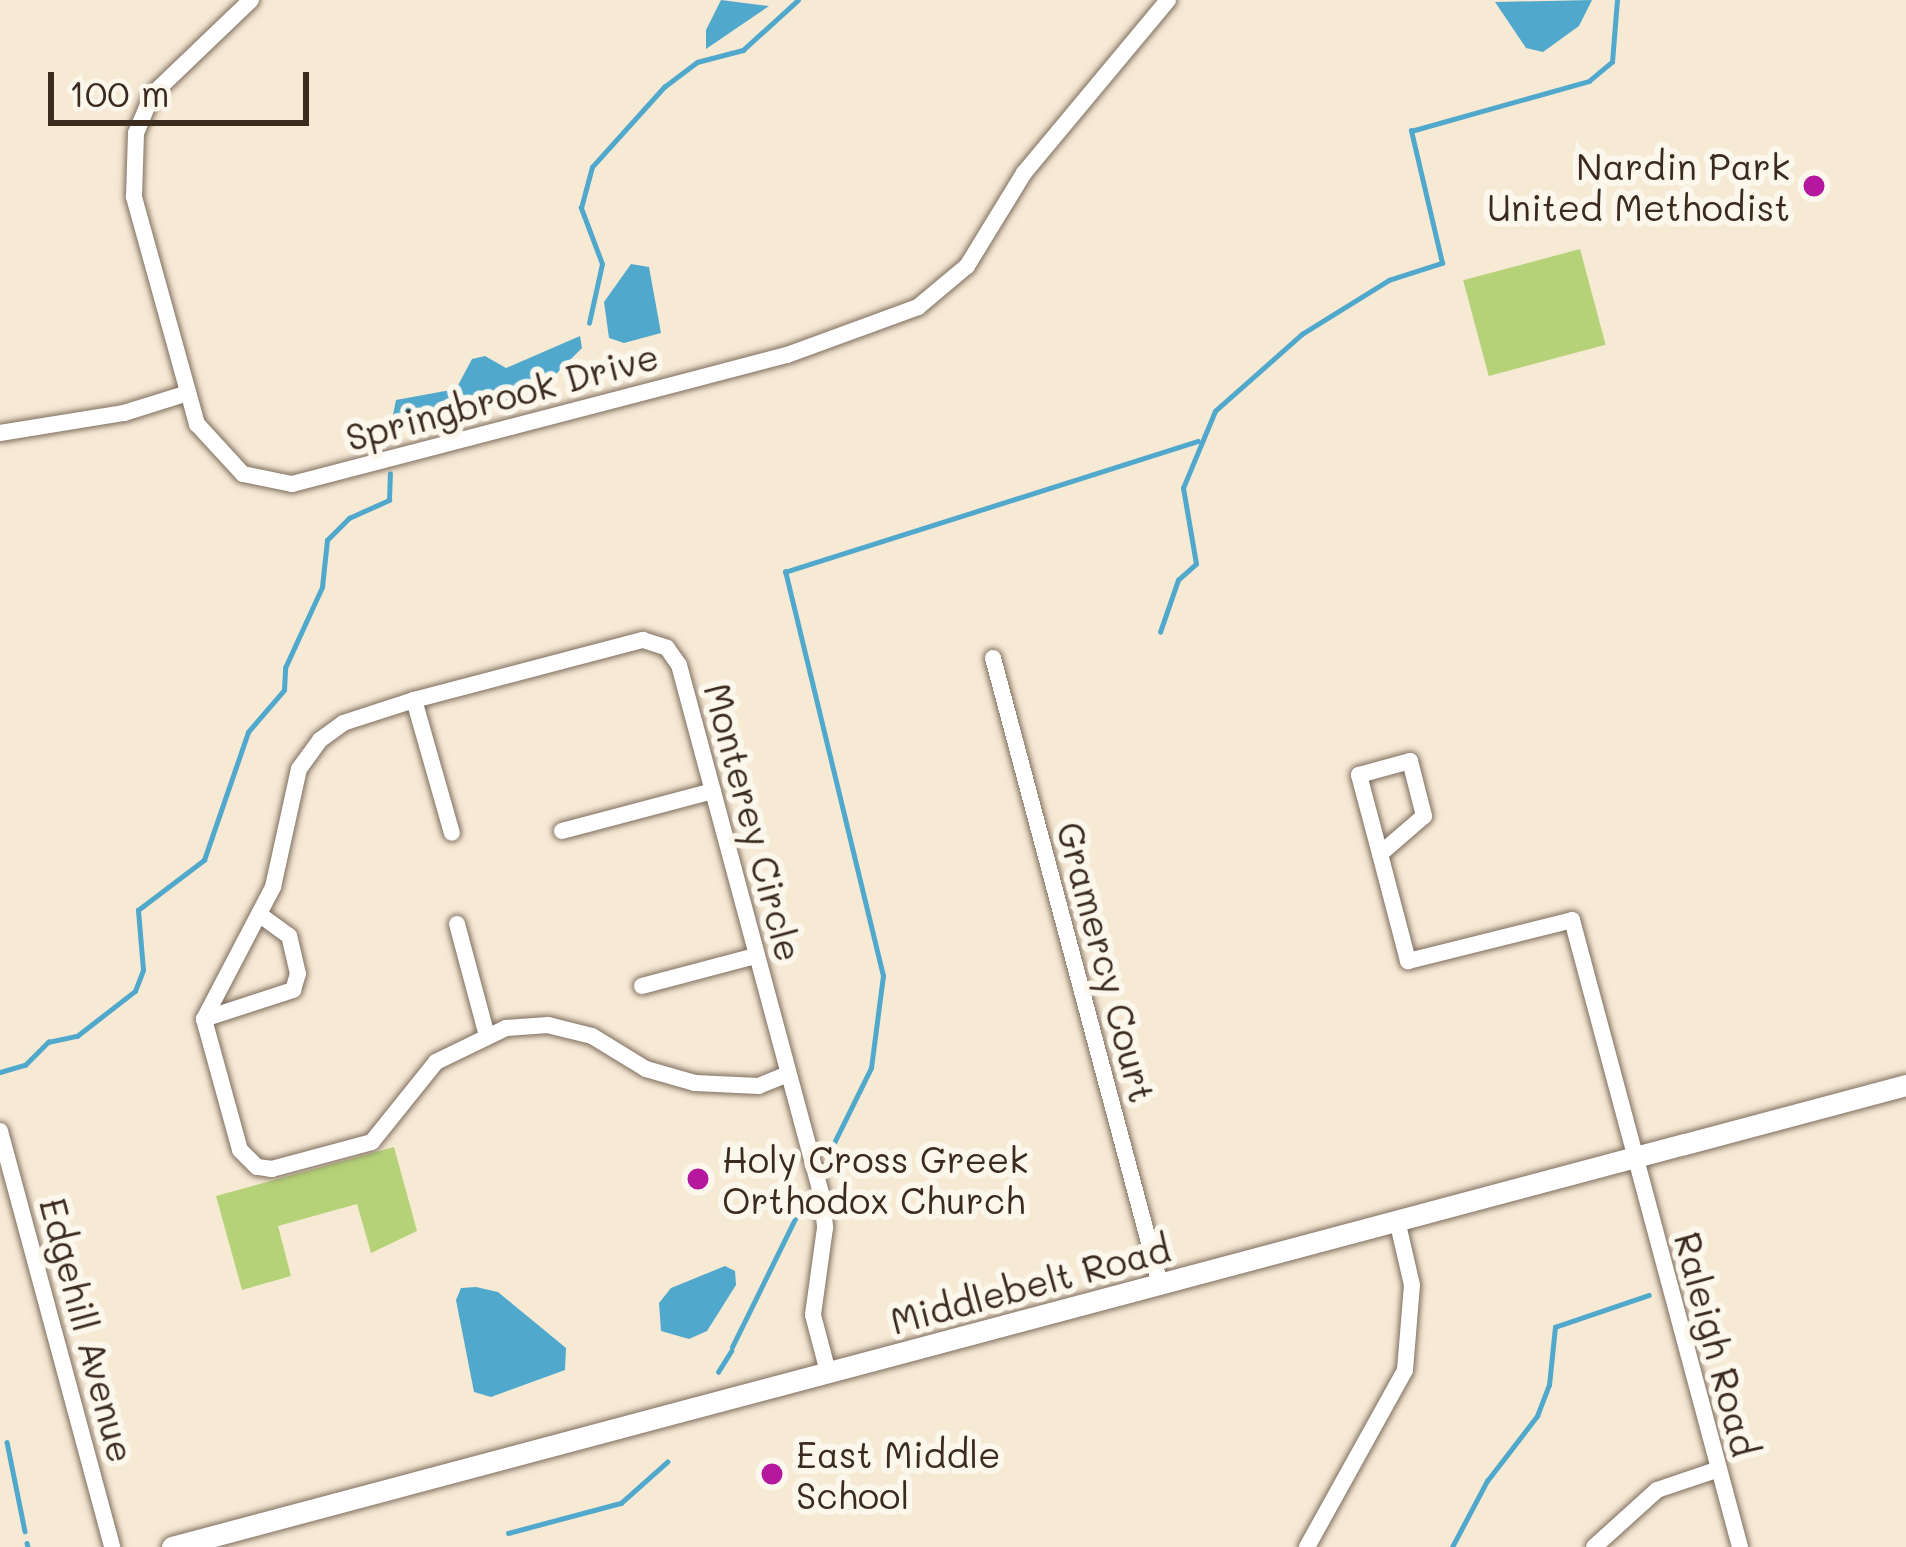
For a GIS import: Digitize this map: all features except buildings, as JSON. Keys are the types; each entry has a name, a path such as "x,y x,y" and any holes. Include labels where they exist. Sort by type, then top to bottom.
{"street":[{"name":"Springbrook Drive","path":"251,0 152,94 136,133 139,233 184,394 226,463 292,484 877,326 952,283 1064,120 1168,0"},
{"path":"0,433 124,413 184,394"},
{"name":"Monterey Circle","path":"204,1019 261,916 299,769 344,723 643,640 667,647 679,665 752,957 821,1193 825,1228 813,1315 828,1372"},
{"name":"Gramercy Court","path":"993,658 1160,1284"},
{"path":"414,700 452,833"},
{"path":"1410,760 1424,816 1380,854 1359,776 1410,760"},
{"path":"562,831 713,791"},
{"name":"Raleigh Road","path":"1380,854 1408,962 1572,920 1740,1547"},
{"path":"261,916 289,936 298,974 293,990 204,1019 240,1150 256,1167 272,1169 372,1142 418,1078 486,1032 548,1025 592,1036 646,1069 716,1086 759,1086 788,1074"},
{"path":"458,923 486,1032"},
{"path":"642,986 752,957"},
{"name":"Middlebelt Road","path":"172,1547 1906,1085"},
{"name":"Edgehill Avenue","path":"0,1131 112,1547"},
{"path":"1307,1547 1405,1370 1412,1285 1397,1220"},
{"path":"1594,1547 1658,1490 1716,1470"}],"green space":[{"path":"1580,249 1606,345 1489,376 1463,280"},
{"path":"394,1147 417,1231 371,1253 357,1204 278,1226 291,1276 242,1290 216,1196"}],"water":[{"path":"721,0 769,6 706,49 706,30"},
{"path":"1592,0 1579,26 1543,52 1526,48 1495,2"},
{"path":"631,264 649,267 661,333 624,343 609,338 604,302"},
{"path":"580,336 582,348 551,379 486,410 469,412 456,397 408,429 392,420 396,400 456,389 472,359 485,356 506,368"},
{"path":"725,1266 735,1271 736,1285 707,1331 689,1339 661,1331 659,1303 671,1288"},
{"path":"461,1288 498,1292 566,1348 565,1370 491,1397 474,1392 456,1300"}],"waterway":[{"path":"589,323 602,264 581,208 592,167 664,87 697,62 743,50 798,0"},
{"path":"1160,632 1178,580 1196,564 1183,488 1215,411 1302,334 1389,280 1442,263 1411,131 1589,81 1612,62 1617,0"},
{"path":"386,445 397,425"},
{"path":"828,1155 871,1068 883,976 785,572 1198,441"},
{"path":"0,1072 25,1065 48,1042 77,1036 135,991 143,970 138,910 204,860 248,732 284,690 285,668 322,587 327,540 349,518 389,500 390,474"},
{"path":"732,1347 798,1213"},
{"path":"1452,1547 1487,1481 1537,1416 1549,1385 1555,1327 1649,1295"},
{"path":"718,1372 731,1351"},
{"path":"7,1442 25,1531"},
{"path":"508,1533 621,1503 667,1462"},
{"path":"27,1543 28,1547"}],"place":[{"name":"Nardin Park United Methodist","path":"1814,186"},
{"name":"Holy Cross Greek Orthodox Church","path":"698,1179"},
{"name":"East Middle School","path":"772,1474"}]}
